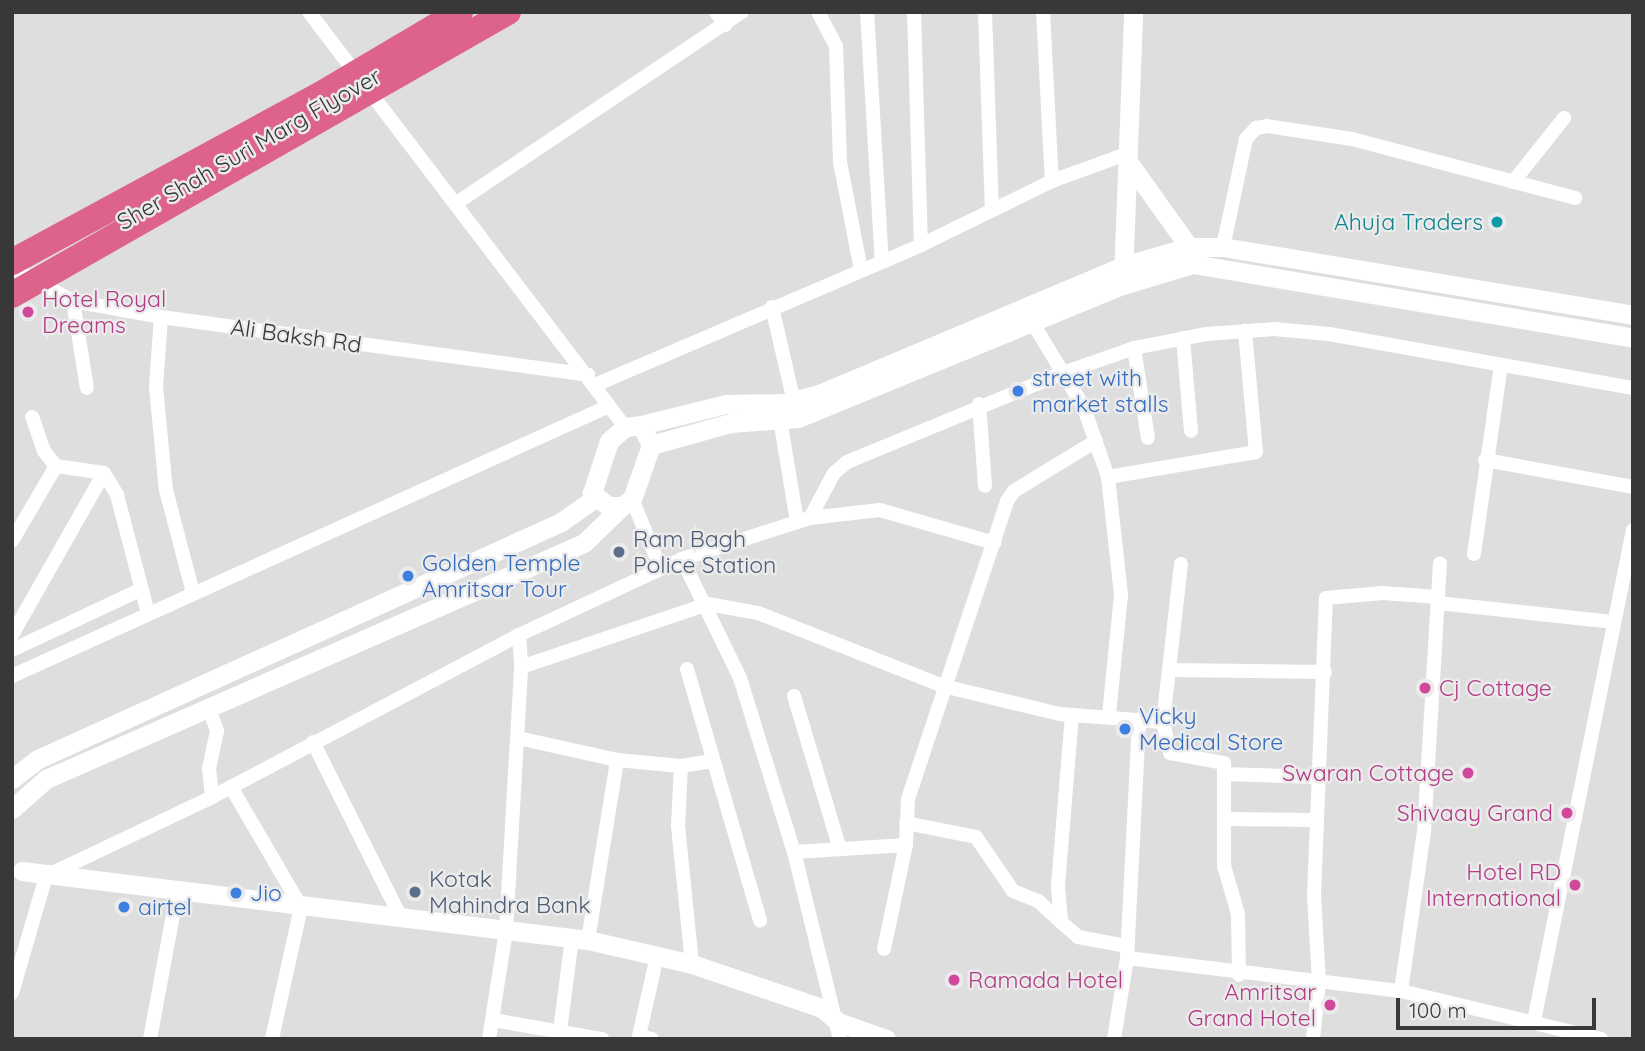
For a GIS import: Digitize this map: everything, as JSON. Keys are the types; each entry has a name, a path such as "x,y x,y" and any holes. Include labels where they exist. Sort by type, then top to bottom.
{"highway":[{"path":"12,248 352,66 443,12"},
{"name":"Sher Shah Suri Marg Flyover","path":"12,262 460,12"},
{"name":"Sher Shah Suri Marg Flyover","path":"20,287 484,12"},
{"path":"20,287 374,93 508,12"}],"main road":[{"path":"1123,275 1133,12"},
{"path":"1129,158 1189,247"},
{"path":"650,445 784,409 1189,247 1223,247 1633,315"},
{"path":"595,498 592,483 609,441 633,426 726,404 784,409 848,401 1034,325 1123,275 1210,264 1633,338"},
{"path":"633,426 650,445"},
{"path":"12,809 46,779 584,543 627,503 650,445"},
{"path":"12,779 38,760 561,522 595,498 627,503"},
{"path":"22,872 177,893 400,916 580,939 692,964 822,1008 839,1030 886,1039"}],"street":[{"path":"309,12 458,202 609,406 633,426"},
{"path":"716,12 724,25"},
{"path":"458,202 741,12"},
{"path":"818,12 836,46 840,162 861,270"},
{"path":"867,12 882,261"},
{"path":"914,12 921,245"},
{"path":"985,12 992,210"},
{"path":"1043,12 1052,181"},
{"path":"1513,182 1564,118"},
{"path":"1223,247 1246,139 1256,128 1352,139 1575,198"},
{"path":"591,380 921,245 1052,181 1129,158"},
{"name":"Ali Baksh Rd","path":"12,268 20,287 73,301 161,317 591,380"},
{"path":"73,301 87,388"},
{"path":"772,307 784,409 803,520"},
{"path":"161,317 156,387 165,478 193,593"},
{"path":"1034,325 1063,373 1096,441 1108,477 1121,595 1109,715"},
{"path":"803,520 834,473 847,462 979,404 1063,373 1134,348 1184,338 1245,330 1329,334 1633,388"},
{"path":"1108,477 1256,452 1245,330"},
{"path":"1184,338 1191,431"},
{"path":"1134,348 1148,438"},
{"path":"1474,554 1485,460 1501,365"},
{"path":"979,404 985,486"},
{"path":"12,676 609,406"},
{"path":"32,417 44,451 57,466 104,473"},
{"path":"884,949 906,845 906,823 943,686 1011,494 1096,441"},
{"path":"1485,460 1633,487"},
{"path":"12,541 57,466"},
{"path":"104,473 117,495 140,590 149,613"},
{"path":"12,635 104,473"},
{"path":"627,503 660,567"},
{"path":"12,993 46,876 212,797 313,741 519,635 660,567 803,520 891,510 993,543"},
{"path":"1534,1021 1612,622 1633,530"},
{"path":"682,559 708,604 740,678 794,852 839,1030"},
{"path":"1401,991 1424,832 1440,563"},
{"path":"1181,564 1163,722 1170,753 1219,759 1224,774 1224,866 1238,914 1239,975"},
{"path":"12,650 140,590"},
{"path":"1313,1039 1319,982 1317,777 1328,596 1438,600 1612,622"},
{"path":"521,667 708,604 758,613 943,686 1072,715 1109,715 1163,722"},
{"path":"489,1039 506,930 518,738 521,667 519,635"},
{"path":"687,670 760,921"},
{"path":"1169,670 1325,672"},
{"path":"794,696 840,849"},
{"path":"208,707 217,731 209,768 212,797"},
{"path":"1061,922 1058,887 1072,715"},
{"path":"1114,1039 1127,952 1139,719"},
{"path":"518,738 617,760 681,766 713,761"},
{"path":"313,741 400,916"},
{"path":"560,1035 617,760"},
{"path":"681,766 678,826 692,964"},
{"path":"1224,774 1317,777"},
{"path":"231,787 301,906 272,1039"},
{"path":"1225,819 1316,821"},
{"path":"906,823 976,837 1013,891 1038,901 1078,937 1127,952 1239,975 1401,991 1601,1039"},
{"path":"794,852 906,845"},
{"path":"150,1039 177,893"},
{"path":"643,1038 657,956"},
{"path":"493,1020 560,1035 602,1039"}],"place":[{"name":"Ahuja Traders","path":"1497,222"},
{"name":"Hotel Royal Dreams","path":"28,312"},
{"name":"street with market stalls","path":"1018,391"},
{"name":"Ram Bagh Police Station","path":"619,552"},
{"name":"Golden Temple Amritsar Tour","path":"408,576"},
{"name":"Cj Cottage","path":"1425,688"},
{"name":"Vicky Medical Store","path":"1125,729"},
{"name":"Swaran Cottage","path":"1468,773"},
{"name":"Shivaay Grand","path":"1567,813"},
{"name":"Hotel RD International","path":"1575,885"},
{"name":"Kotak Mahindra Bank","path":"415,892"},
{"name":"Jio","path":"236,893"},
{"name":"airtel","path":"124,907"},
{"name":"Ramada Hotel","path":"954,980"},
{"name":"Amritsar Grand Hotel","path":"1330,1005"}]}
